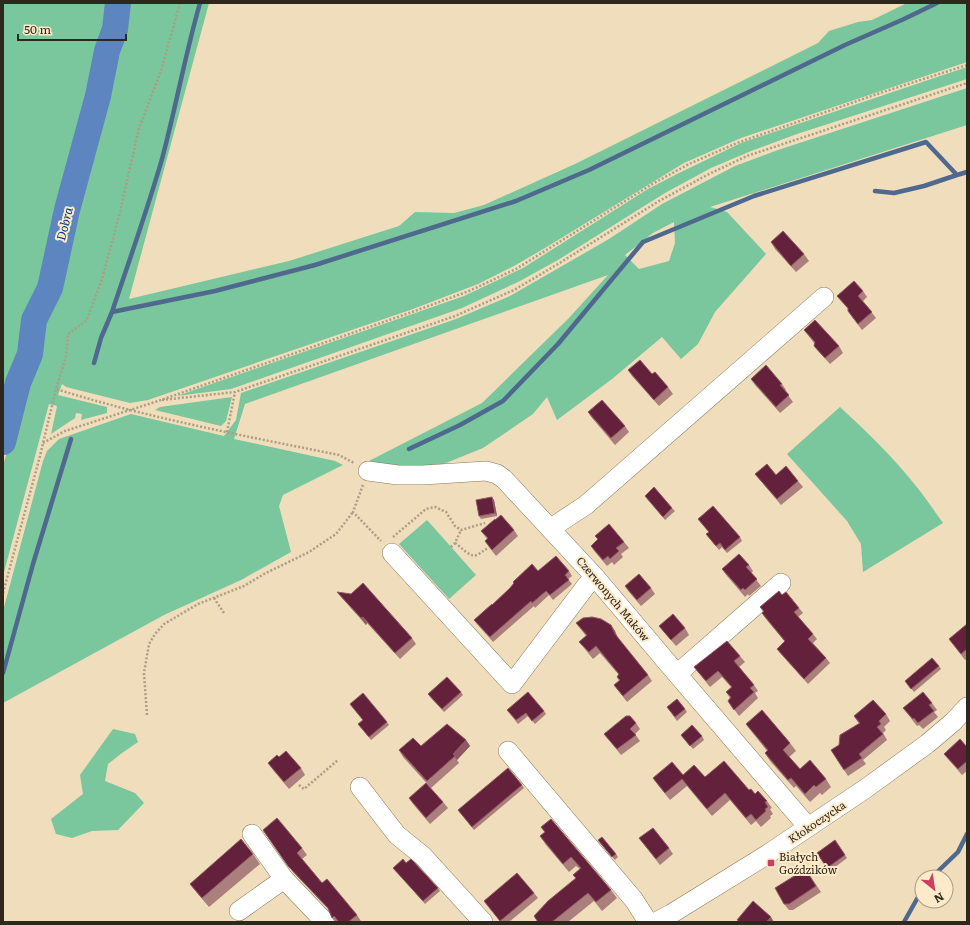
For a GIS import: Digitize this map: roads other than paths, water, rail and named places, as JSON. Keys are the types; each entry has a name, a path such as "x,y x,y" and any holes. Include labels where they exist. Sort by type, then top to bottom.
{"street":[{"path":"551,528 586,505 824,297"},
{"name":"Czerwonych Maków","path":"368,471 423,475 486,471 497,474 504,479 595,577 808,827"},
{"path":"393,545 512,684 586,586 595,577"},
{"path":"677,674 781,583"},
{"name":"Kłokoczycka","path":"656,922 768,854 865,789 927,744 953,722 967,706"},
{"path":"508,751 634,900 648,922"},
{"path":"360,787 397,835 423,856 483,922"},
{"path":"252,834 284,879 325,922"},
{"path":"239,911 284,879"}],"waterway":[{"name":"Dobra","path":"3,442 18,383 30,354 34,320 50,288 67,210 98,96 107,51 115,29 118,3"},
{"path":"200,3 162,159 112,312 215,291 315,265 516,201 589,170 845,45 937,3"},
{"path":"409,449 460,425 503,401 558,344 643,242 754,196 926,142 957,175 967,172"},
{"path":"875,191 894,193 924,186 957,175"},
{"path":"94,363 101,338 112,312"},
{"path":"3,673 33,564 71,439"},
{"path":"940,869 958,852 967,834"},
{"path":"904,922 914,904"}],"place":[{"name":"Białych Goździków","path":"771,863"}]}
